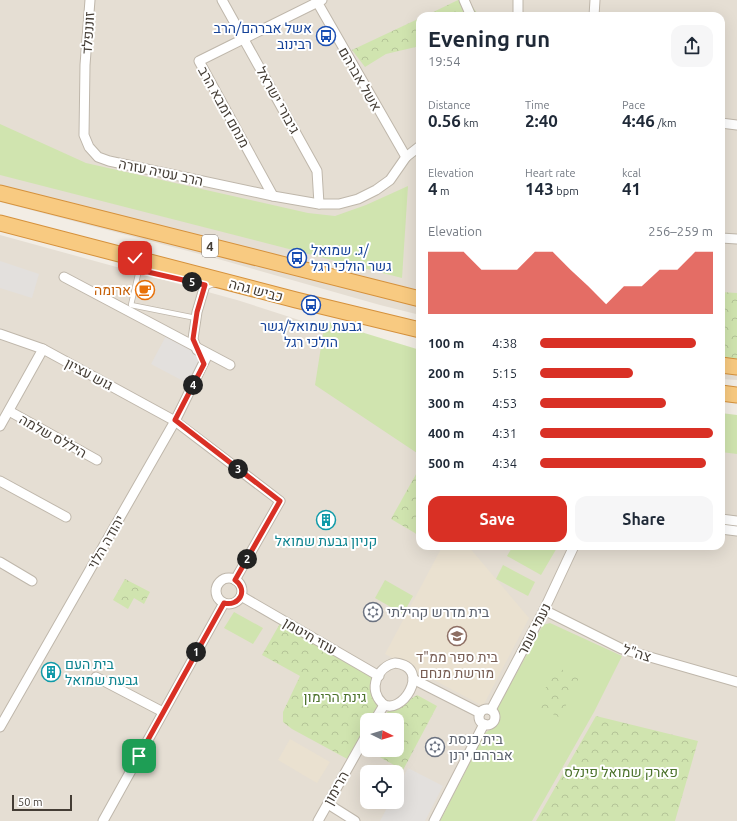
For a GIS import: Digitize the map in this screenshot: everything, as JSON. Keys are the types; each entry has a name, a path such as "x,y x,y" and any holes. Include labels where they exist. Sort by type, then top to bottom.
{"highway":[{"name":"4","path":"0,193 416,298"},
{"name":"כביש גהה","path":"0,223 137,264 227,282 416,329"},
{"path":"725,366 737,367"},
{"path":"725,394 737,395"}],"street":[{"name":"זוננפלד","path":"85,65 90,0"},
{"name":"גיבורי ישראל","path":"222,0 317,171 319,204"},
{"path":"464,0 469,12"},
{"path":"518,0 518,12"},
{"path":"594,12 595,0"},
{"path":"244,38 318,1"},
{"name":"אשל אברהם","path":"318,1 406,157"},
{"name":"מנחם זמבא הרב","path":"244,38 199,61 273,196"},
{"name":"הרב עטיה עזרה","path":"85,65 84,135 89,147 98,157 109,161 273,196 319,204 340,204 358,199 376,190 390,180 406,157 416,149"},
{"path":"725,124 737,125"},
{"path":"725,238 737,239"},
{"path":"64,277 230,365"},
{"path":"204,364 193,339 196,318 205,285 212,282 227,282"},
{"name":"גוש עציון","path":"0,334 43,349 175,420 280,501 235,580"},
{"path":"0,426 43,349"},
{"name":"יהודה הלוי","path":"0,727 175,420 208,354"},
{"name":"היללס שלמה","path":"8,411 97,460"},
{"path":"0,481 66,518"},
{"path":"725,520 737,522"},
{"path":"725,530 737,531"},
{"name":"נעמי שמר","path":"491,710 544,610 572,550"},
{"path":"0,562 32,581"},
{"path":"231,578 241,586 241,596 232,604 224,603 217,596 217,587 224,579 231,578"},
{"name":"עוזי חיטמן","path":"241,596 379,676"},
{"path":"103,821 224,603"},
{"name":"צה\"ל","path":"544,610 622,649 737,682"},
{"path":"395,662 400,663 410,669 413,679 410,690 396,706 384,705 375,694 375,684 385,666 395,662"},
{"path":"96,677 164,712"},
{"path":"413,679 480,713"},
{"path":"379,713 384,705"},
{"path":"484,709 491,710 494,716 493,721 489,724 484,724 480,720 480,713 484,709"},
{"path":"434,821 484,724"},
{"name":"הרימון","path":"318,821 360,747"},
{"path":"328,804 355,821"}],"lane":[{"path":"196,318 131,305 137,264 205,285"}],"shaded area":[{"path":"0,0 737,0 737,380 725,379 725,12 416,12 416,314 211,257 0,202"},
{"path":"0,235 237,300 416,356 416,550 725,550 725,420 737,421 737,821 0,821"},
{"path":"0,261 39,274 32,298 0,288"},
{"path":"167,334 203,354 187,383 151,364"},
{"name":"בית ספר ממ\"ד מורשת מנחם","path":"440,550 471,550 529,618 483,706 385,654"},
{"path":"290,739 330,762 317,783 278,760"},
{"path":"408,768 443,786 425,821 380,821 386,809 404,809 404,776"}],"green space":[{"path":"458,0 468,0 476,12 433,12"},
{"path":"416,20 416,47 386,54 365,67 352,50"},
{"path":"0,124 86,163 308,213 335,216 366,205 408,186 402,278 0,175"},
{"path":"725,292 737,293 737,359 725,358"},
{"path":"325,321 416,349 416,452 315,385"},
{"path":"725,414 737,415 737,454 725,452"},
{"path":"416,474 416,534 391,519"},
{"path":"511,550 556,550 541,575 507,556"},
{"path":"503,565 535,582 528,596 496,579"},
{"path":"125,579 150,592 144,604 134,598 128,609 113,600"},
{"path":"385,580 413,596 403,614 375,598"},
{"path":"234,612 263,628 253,644 224,628"},
{"name":"גינת הרימון","path":"282,620 379,676 374,690 384,705 379,713 360,713 360,746 351,761 292,729 283,722 283,712 300,676 262,655"},
{"path":"550,623 622,656 594,712 532,821 440,821 485,733 499,723 498,707 543,625"},
{"path":"555,666 579,678 560,718 538,706"},
{"path":"417,695 437,706 404,768 404,765 394,765 380,757 404,757 404,713 387,713 389,709 400,706"},
{"name":"פארק שמואל פינלס","path":"596,716 698,741 675,821 536,821"}],"place":[{"name":"אשל אברהם/הרב רבינוב","path":"326,36"},
{"name":"ג. שמואל/ גשר הולכי רגל","path":"297,258"},
{"name":"ארומה","path":"145,290"},
{"name":"גבעת שמואל/גשר הולכי רגל","path":"311,305"},
{"name":"קניון גבעת שמואל","path":"326,520"},
{"name":"בית מדרש קהילתי","path":"373,612"},
{"name":"בית ספר ממ\"ד מורשת מנחם","path":"457,636"},
{"name":"בית העם גבעת שמואל","path":"51,672"},
{"name":"בית כנסת אברהם ירנן","path":"435,747"}],"route":[{"path":"135,258 139,270 205,285 197,312 193,339 200,358 204,364 175,420 280,501 235,580 241,586 241,596 232,604 224,603 139,756"}]}
